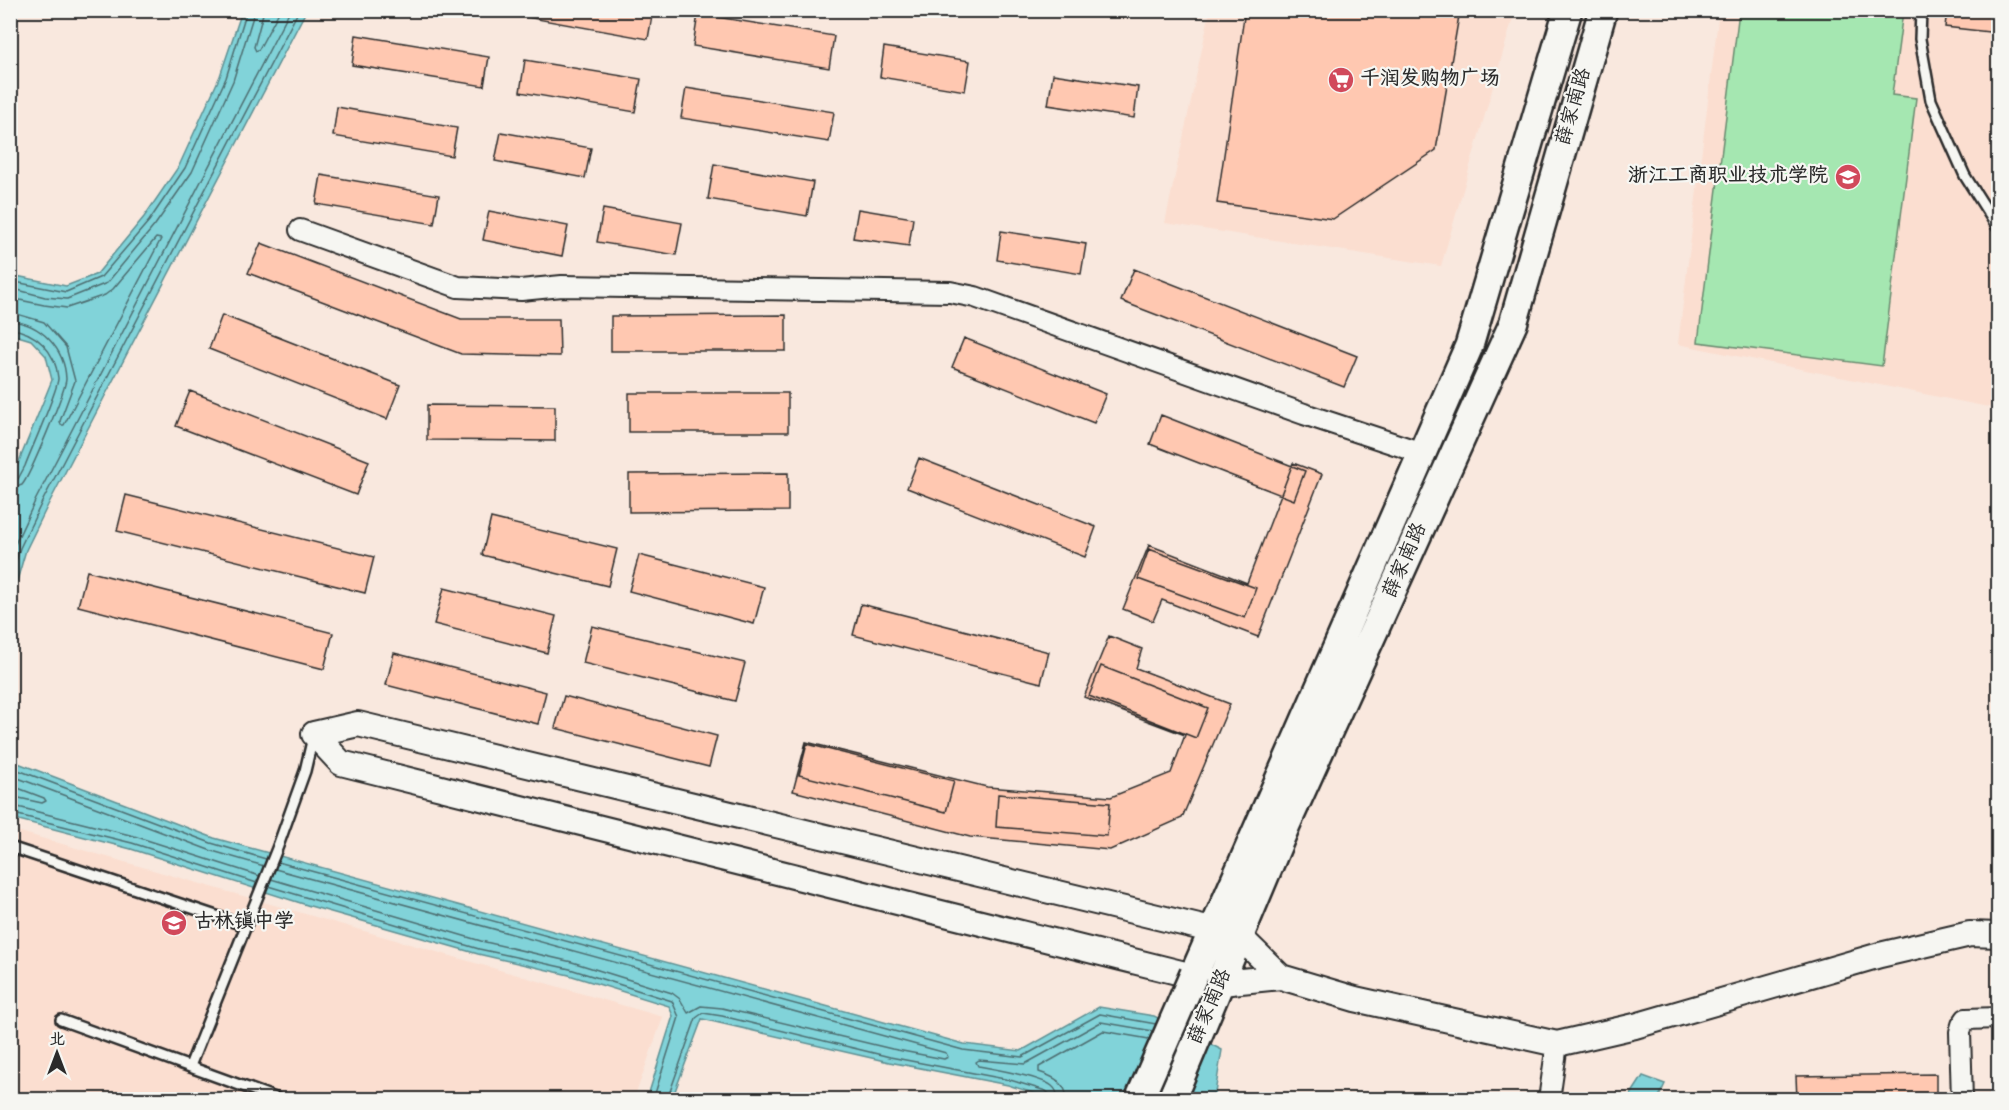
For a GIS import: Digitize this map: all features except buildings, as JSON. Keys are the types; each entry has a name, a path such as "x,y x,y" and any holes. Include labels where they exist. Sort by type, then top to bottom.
{"main road":[{"name":"薛家南路","path":"1139,1100 1469,346 1568,10"},
{"name":"薛家南路","path":"1171,1100 1286,825 1513,324 1603,10"}],"street":[{"path":"300,230 458,287 521,290 562,286 950,292 975,297 1304,414 1422,453"},
{"path":"314,734 358,724 1240,937 1281,977"},
{"path":"314,734 341,763 1221,983 1281,977 1354,999 1557,1044 1635,1026 1880,955 1970,934 1998,935"},
{"path":"1962,1100 1960,1032 1962,1025 1966,1019 1998,1018"},
{"path":"1549,1100 1557,1044"}],"lane":[{"path":"1921,10 1920,39 1931,100 1965,176 1998,228"},
{"path":"190,1066 278,846 305,771 314,734"},
{"path":"10,847 246,926"},
{"path":"61,1020 281,1100"}],"shaded area":[{"path":"1210,11 1515,11 1441,266 1165,223"},
{"name":"浙江工商职业技术学院","path":"1719,11 1998,11 1998,409 1678,344"},
{"name":"古林镇中学","path":"10,829 663,1017 634,1099 11,1099"}],"green space":[{"path":"1739,11 1903,11 1892,95 1916,98 1882,366 1698,342"}],"water":[{"path":"242,11 306,11 48,505 26,550 11,601 11,481 52,380 46,356 31,340 11,334 11,275 66,286 97,274 144,217 179,166 220,76"},
{"path":"10,760 214,838 964,1044 1021,1051 1099,1007 1154,1016 1222,1050 1214,1099 1052,1099 1008,1085 889,1062 702,1019 672,1099 647,1099 673,1016 669,1006 569,975 478,954 310,906 131,849 11,818"},
{"path":"1643,1076 1665,1084 1658,1099 1628,1099"}],"place":[{"name":"千润发购物广场","path":"1341,80"},
{"name":"浙江工商职业技术学院","path":"1848,177"},
{"name":"古林镇中学","path":"174,923"}]}
